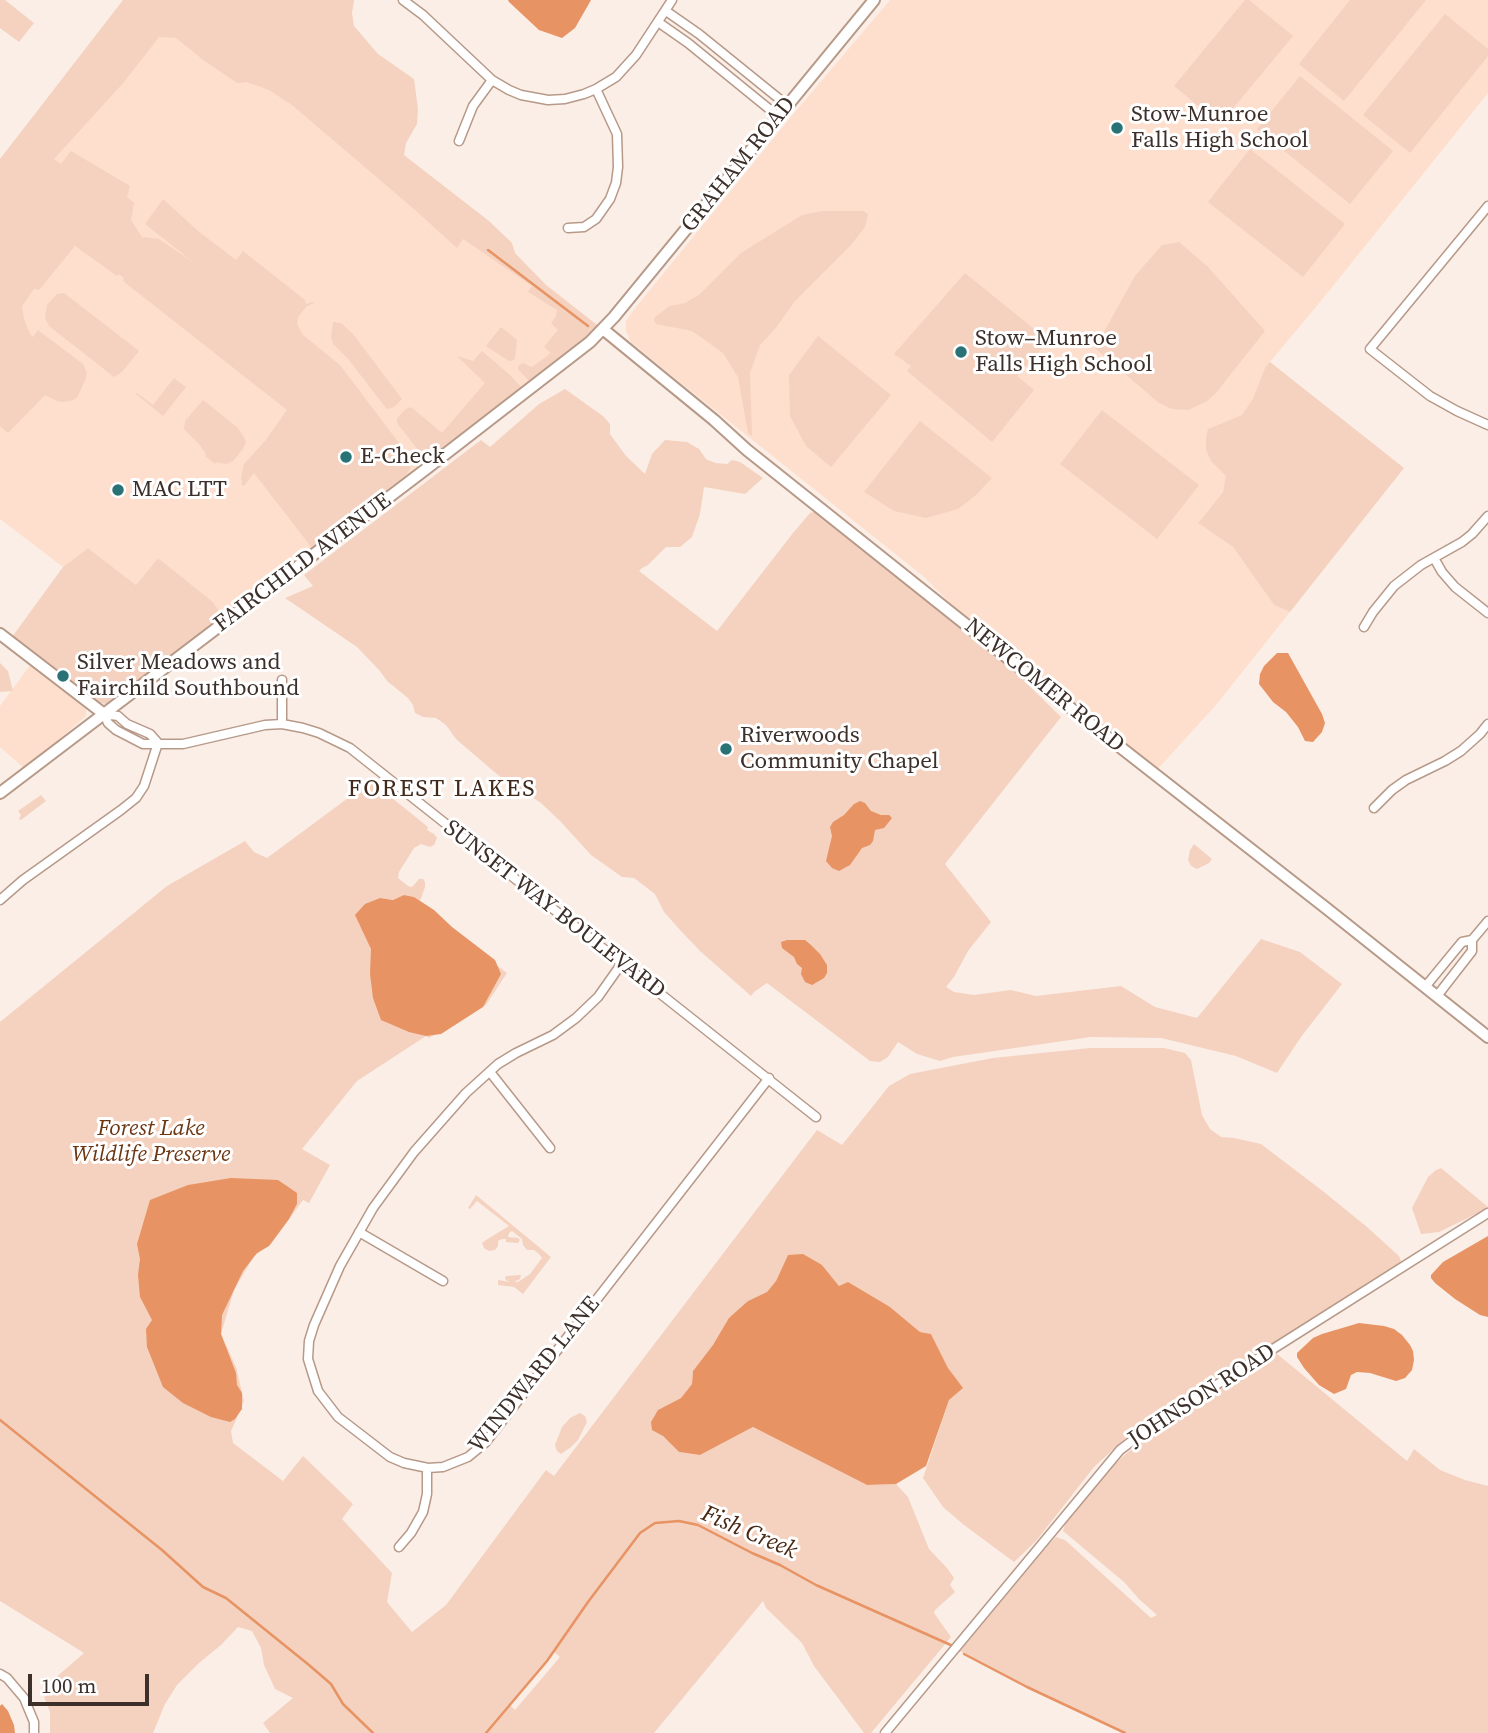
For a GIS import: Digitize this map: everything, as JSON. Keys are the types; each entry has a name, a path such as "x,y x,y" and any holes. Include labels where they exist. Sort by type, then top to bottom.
{"street":[{"path":"403,0 423,15 492,80 521,95 541,99 565,99 596,89 616,77 629,64 672,0"},
{"name":"GRAHAM ROAD","path":"604,330 874,0"},
{"path":"666,11 788,106"},
{"path":"658,22 779,117"},
{"path":"702,54 711,44"},
{"path":"739,85 747,75"},
{"path":"459,141 473,106 492,80"},
{"path":"568,228 584,227 596,219 610,199 616,183 617,134 596,89"},
{"path":"1488,206 1370,349 1430,396 1488,425"},
{"name":"FAIRCHILD AVENUE","path":"0,793 447,453 604,330"},
{"name":"NEWCOMER ROAD","path":"604,330 747,450 1488,1037"},
{"path":"1364,627 1394,586 1408,574 1462,542 1488,516"},
{"path":"1434,558 1455,587 1488,613"},
{"path":"0,634 104,714 118,716 150,734 159,743 144,786 135,798 0,900"},
{"path":"282,680 282,724"},
{"name":"SUNSET WAY BOULEVARD","path":"159,743 187,743 265,724 282,724 319,733 350,748 816,1116"},
{"path":"1374,808 1406,780 1461,751 1488,724"},
{"path":"1426,987 1462,942 1472,940 1488,921"},
{"path":"1437,996 1472,951 1472,940"},
{"name":"WINDWARD LANE","path":"622,963 597,997 576,1018 553,1035 516,1053 490,1072 455,1105 412,1153 373,1208 340,1266 314,1325 309,1350 308,1359 317,1391 338,1417 390,1457 404,1463 427,1468 443,1467 462,1461 480,1448 769,1078"},
{"path":"490,1072 550,1148"},
{"name":"JOHNSON ROAD","path":"886,1733 1120,1450 1149,1428 1488,1213"},
{"path":"359,1232 443,1281"},
{"path":"399,1547 423,1512 427,1494 427,1468"},
{"path":"0,1674 7,1678 24,1698 34,1722 34,1733"}],"shaded area":[{"path":"184,0 600,327 575,350 223,617 213,602 158,558 136,585 88,548 63,567 0,519 0,183"},
{"path":"508,0 591,0 575,28 562,38 539,30"},
{"name":"Stow–Munroe Falls High School","path":"890,0 1488,0 1488,93 1270,362 1305,390 1198,523 1233,547 1274,605 1290,612 1216,705 1157,770 951,604 923,576 631,342 626,331 626,321 632,312"},
{"path":"1277,653 1288,653 1322,714 1325,723 1322,732 1313,742 1305,741 1286,712 1273,702 1259,684 1264,666"},
{"path":"31,664 82,702 86,708 86,716 25,769 0,747 0,706"},
{"path":"860,801 871,811 892,818 884,828 875,830 873,841 862,848 850,865 839,871 826,861 832,836 830,827"},
{"path":"404,895 414,897 434,910 495,960 501,974 483,1007 441,1034 426,1036 381,1020 373,998 371,949 355,915 365,904 380,898 393,900"},
{"path":"805,940 820,954 827,965 824,978 812,985 805,982 801,974 802,968 794,957 782,948 781,942"},
{"path":"231,1178 278,1180 297,1193 297,1204 269,1246 257,1253 243,1271 222,1315 221,1334 242,1393 242,1409 230,1422 211,1417 183,1403 163,1387 147,1347 146,1329 152,1320 140,1297 140,1259 137,1244 150,1200 188,1185"},
{"path":"1488,1236 1488,1317 1455,1299 1435,1283 1431,1275 1443,1262"},
{"path":"803,1254 822,1265 839,1286 848,1282 890,1307 920,1332 931,1334 948,1368 963,1388 949,1400 926,1466 896,1484 867,1485 753,1427 700,1455 679,1452 663,1436 652,1430 651,1422 658,1410 681,1398 692,1384 693,1371 729,1318 748,1301 767,1292 776,1281 788,1255"},
{"path":"1359,1323 1384,1326 1402,1335 1413,1351 1412,1370 1405,1378 1396,1381 1357,1372 1351,1375 1346,1389 1334,1394 1319,1385 1304,1368 1297,1353 1313,1338"},
{"path":"2,1704 8,1711 15,1733 0,1733"}],"green space":[{"path":"0,0 5,0 34,23 19,42 0,28"},
{"path":"123,0 354,0 354,26 378,54 414,79 417,124 406,143 404,155 489,221 512,243 515,253 547,286 598,326 557,362 529,381 518,366 523,363 532,367 551,353 544,347 558,330 551,323 557,310 528,292 532,286 463,239 457,248 292,105 269,90 247,82 237,83 176,38 159,37 124,82 54,159 61,164 71,151 130,186 127,197 134,203 131,220 142,237 159,239 193,262 145,224 163,199 198,231 236,260 243,251 305,300 306,304 314,303 306,307 298,317 297,323 303,335 340,365 411,459 411,464 406,475 312,548 254,473 244,486 241,484 244,464 265,441 287,410 123,281 124,278 119,274 117,276 75,246 39,290 34,289 22,306 30,334 33,337 38,330 83,364 86,378 77,398 63,402 45,395 8,433 0,426 0,159"},
{"path":"1245,0 1249,0 1293,36 1220,124 1174,86"},
{"path":"1350,0 1426,0 1344,101 1299,64"},
{"path":"1445,14 1488,49 1488,56 1410,153 1363,115"},
{"path":"1300,76 1393,151 1350,204 1257,129"},
{"path":"1250,149 1345,224 1303,277 1208,202"},
{"path":"823,211 863,211 868,214 865,227 850,246 795,301 760,345 750,373 752,436 748,433 738,377 723,353 692,331 656,324 654,320 670,306 685,303 699,295 741,253 802,215"},
{"path":"1179,242 1208,267 1265,331 1215,394 1206,402 1188,410 1172,409 1159,403 1095,348 1135,276 1162,245"},
{"path":"965,273 1049,341 1017,376 1034,390 992,442 907,371 911,366 894,354"},
{"path":"64,293 139,351 122,372 114,377 49,326 45,318 47,305 57,294"},
{"path":"333,322 341,323 353,334 402,399 394,407 386,408 349,360 333,344"},
{"path":"501,327 517,340 515,359 511,361 486,346"},
{"path":"818,336 891,395 831,467 806,446 790,416 789,375"},
{"path":"482,351 523,389 432,454 423,454 397,423 397,418 411,407 442,433 485,383 457,356 473,361"},
{"path":"1270,362 1404,468 1290,612 1274,605 1233,547 1198,523 1223,492 1226,476 1211,461 1206,450 1208,429 1242,415 1253,399"},
{"path":"174,378 186,387 163,416 135,393 153,405"},
{"path":"565,389 603,416 610,424 610,434 626,456 645,474 652,454 665,440 687,442 699,449 706,459 715,463 727,464 732,460 740,462 763,478 745,494 704,487 700,514 692,537 680,547 666,547 639,571 717,631 793,533 810,513 817,511 1008,665 1061,717 945,864 991,922 968,951 946,987 954,992 974,995 1011,990 1036,996 1121,986 1155,1007 1197,1018 1261,939 1300,952 1342,984 1277,1073 1236,1056 1161,1038 1091,1037 940,1061 917,1054 898,1042 888,1057 880,1062 870,1061 767,983 751,996 681,931 664,912 655,894 634,878 622,877 591,855 541,803 517,790 492,770 456,739 446,725 436,718 415,713 408,698 387,681 357,647 285,598 313,586 304,575 481,440 490,447 539,404"},
{"path":"203,400 237,427 246,442 233,461 226,464 215,464 205,456 199,444 184,429 185,421"},
{"path":"1102,410 1199,485 1157,539 1060,464"},
{"path":"920,421 992,478 958,509 926,518 894,511 864,492"},
{"path":"88,548 136,585 158,558 213,602 223,617 106,704 93,701 12,637 63,567"},
{"path":"0,663 8,671 13,691 0,692"},
{"name":"Forest Lake Wildlife Preserve","path":"371,781 428,827 427,830 437,838 430,847 421,844 414,848 399,872 398,878 408,886 412,887 419,879 423,879 425,887 420,901 404,895 393,900 380,898 369,903 375,908 406,897 507,973 486,1005 429,1038 426,1036 357,1081 302,1149 330,1165 309,1203 303,1200 271,1244 254,1256 234,1290 221,1334 236,1367 244,1401 231,1431 233,1443 283,1481 303,1456 353,1504 342,1519 392,1573 387,1602 412,1632 446,1605 546,1470 554,1476 817,1130 842,1145 889,1086 910,1074 993,1058 1090,1048 1164,1048 1185,1053 1191,1060 1202,1115 1210,1129 1221,1137 1261,1144 1367,1227 1399,1256 1401,1261 1312,1320 1191,1391 1132,1432 1094,1467 1036,1541 1014,1562 943,1507 923,1478 949,1400 962,1388 948,1368 931,1334 920,1332 890,1307 839,1286 822,1265 788,1255 776,1281 767,1292 748,1301 693,1371 692,1384 681,1398 658,1410 663,1436 679,1452 700,1455 753,1427 867,1485 896,1484 908,1497 929,1549 954,1578 950,1585 955,1592 934,1613 951,1637 871,1733 864,1733 814,1666 802,1643 766,1608 763,1601 654,1733 270,1733 263,1723 293,1698 275,1689 252,1631 238,1627 177,1685 165,1704 153,1733 50,1733 50,1712 44,1697 48,1695 54,1679 84,1653 0,1601 0,1022 167,886 245,841 254,852 267,858","holes":["554,1652 560,1657 515,1710 510,1705"]},
{"path":"41,795 46,801 19,819 21,815 18,811"},
{"path":"1194,844 1212,859 1197,869 1191,866 1188,860"},
{"path":"1441,1168 1488,1208 1439,1232 1421,1234 1412,1208 1428,1177"},
{"path":"476,1195 551,1257 523,1294 514,1287 498,1285 498,1280 510,1282 506,1280 506,1276 521,1275 520,1279 514,1282 518,1282 530,1274 542,1258 534,1250 527,1250 522,1239 512,1231 508,1237 518,1238 518,1243 502,1239 498,1241 495,1250 484,1248 482,1243 509,1226 477,1201 468,1208"},
{"path":"1276,1353 1407,1461 1414,1449 1440,1470 1488,1486 1488,1733 1125,1733 1027,1687 960,1651 1056,1537 1065,1540 1151,1618 1157,1615 1124,1582 1063,1531 1066,1521 1109,1469 1128,1452"},
{"path":"580,1413 585,1416 587,1422 578,1440 561,1454 555,1445 562,1427 570,1418"}],"waterway":[{"path":"488,250 588,326"},
{"path":"0,1420 162,1550 203,1587 226,1598 309,1665 331,1684 343,1704 373,1733"},
{"name":"Fish Creek","path":"486,1733 547,1661 640,1533 655,1523 679,1521 698,1525 816,1585 953,1646"},
{"name":"Fish Creek","path":"964,1654 1125,1733"}],"place":[{"name":"Stow-Munroe Falls High School","path":"1117,128"},
{"name":"Stow–Munroe Falls High School","path":"961,352"},
{"name":"E-Check","path":"346,457"},
{"name":"MAC LTT","path":"118,490"},
{"name":"Silver Meadows and Fairchild Southbound","path":"63,676"},
{"name":"Riverwoods Community Chapel","path":"726,749"}],"district":[{"name":"FOREST LAKES","path":"442,790"}]}
